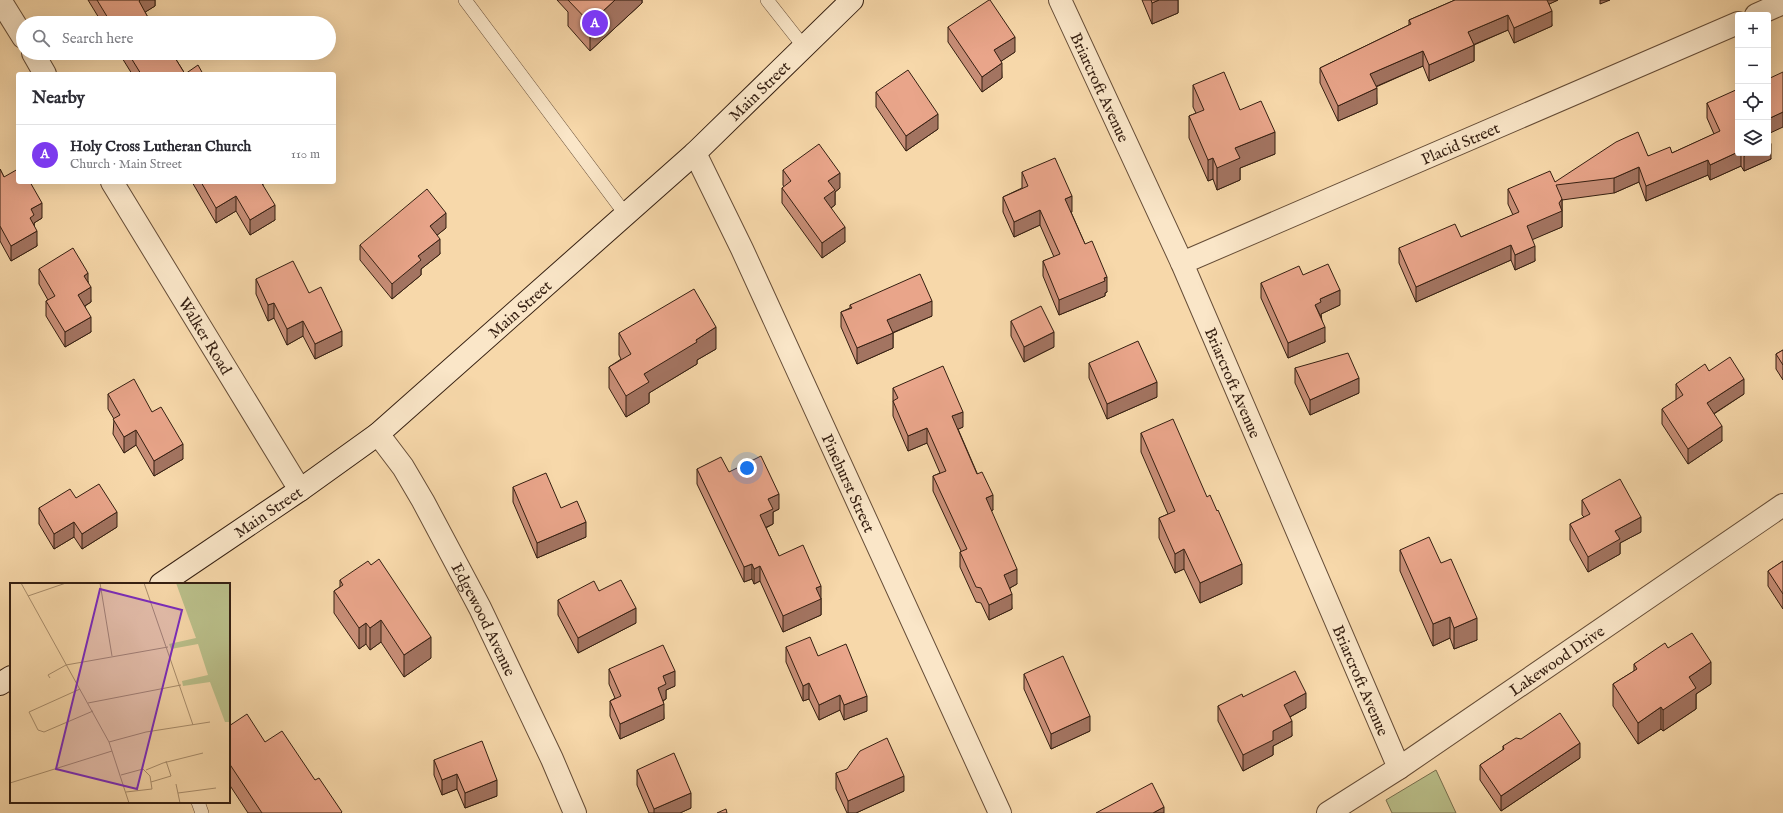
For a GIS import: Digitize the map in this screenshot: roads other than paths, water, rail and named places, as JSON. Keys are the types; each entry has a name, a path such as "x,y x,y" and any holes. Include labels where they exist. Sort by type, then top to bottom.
{"street":[{"path":"0,0 16,26"},
{"name":"Main Street","path":"162,583 300,490 378,434 695,153 852,0"},
{"name":"Briarcroft Avenue","path":"1060,0 1182,263 1399,768"},
{"path":"1763,12 1783,3"},
{"name":"Placid Street","path":"1182,263 1735,24"},
{"path":"37,60 45,72"},
{"name":"Pinehurst Street","path":"695,153 742,249 1000,813"},
{"name":"Walker Road","path":"113,184 300,490"},
{"name":"Edgewood Avenue","path":"378,434 403,467 423,501 476,601 552,759 575,813"},
{"name":"Lakewood Drive","path":"1328,813 1399,768 1783,505"},
{"path":"0,684 10,678"}],"lane":[{"path":"465,0 626,215"},
{"path":"767,0 804,47"},
{"path":"198,803 202,813"}],"place":[{"name":"Holy Cross Lutheran Church","path":"595,23"}]}
